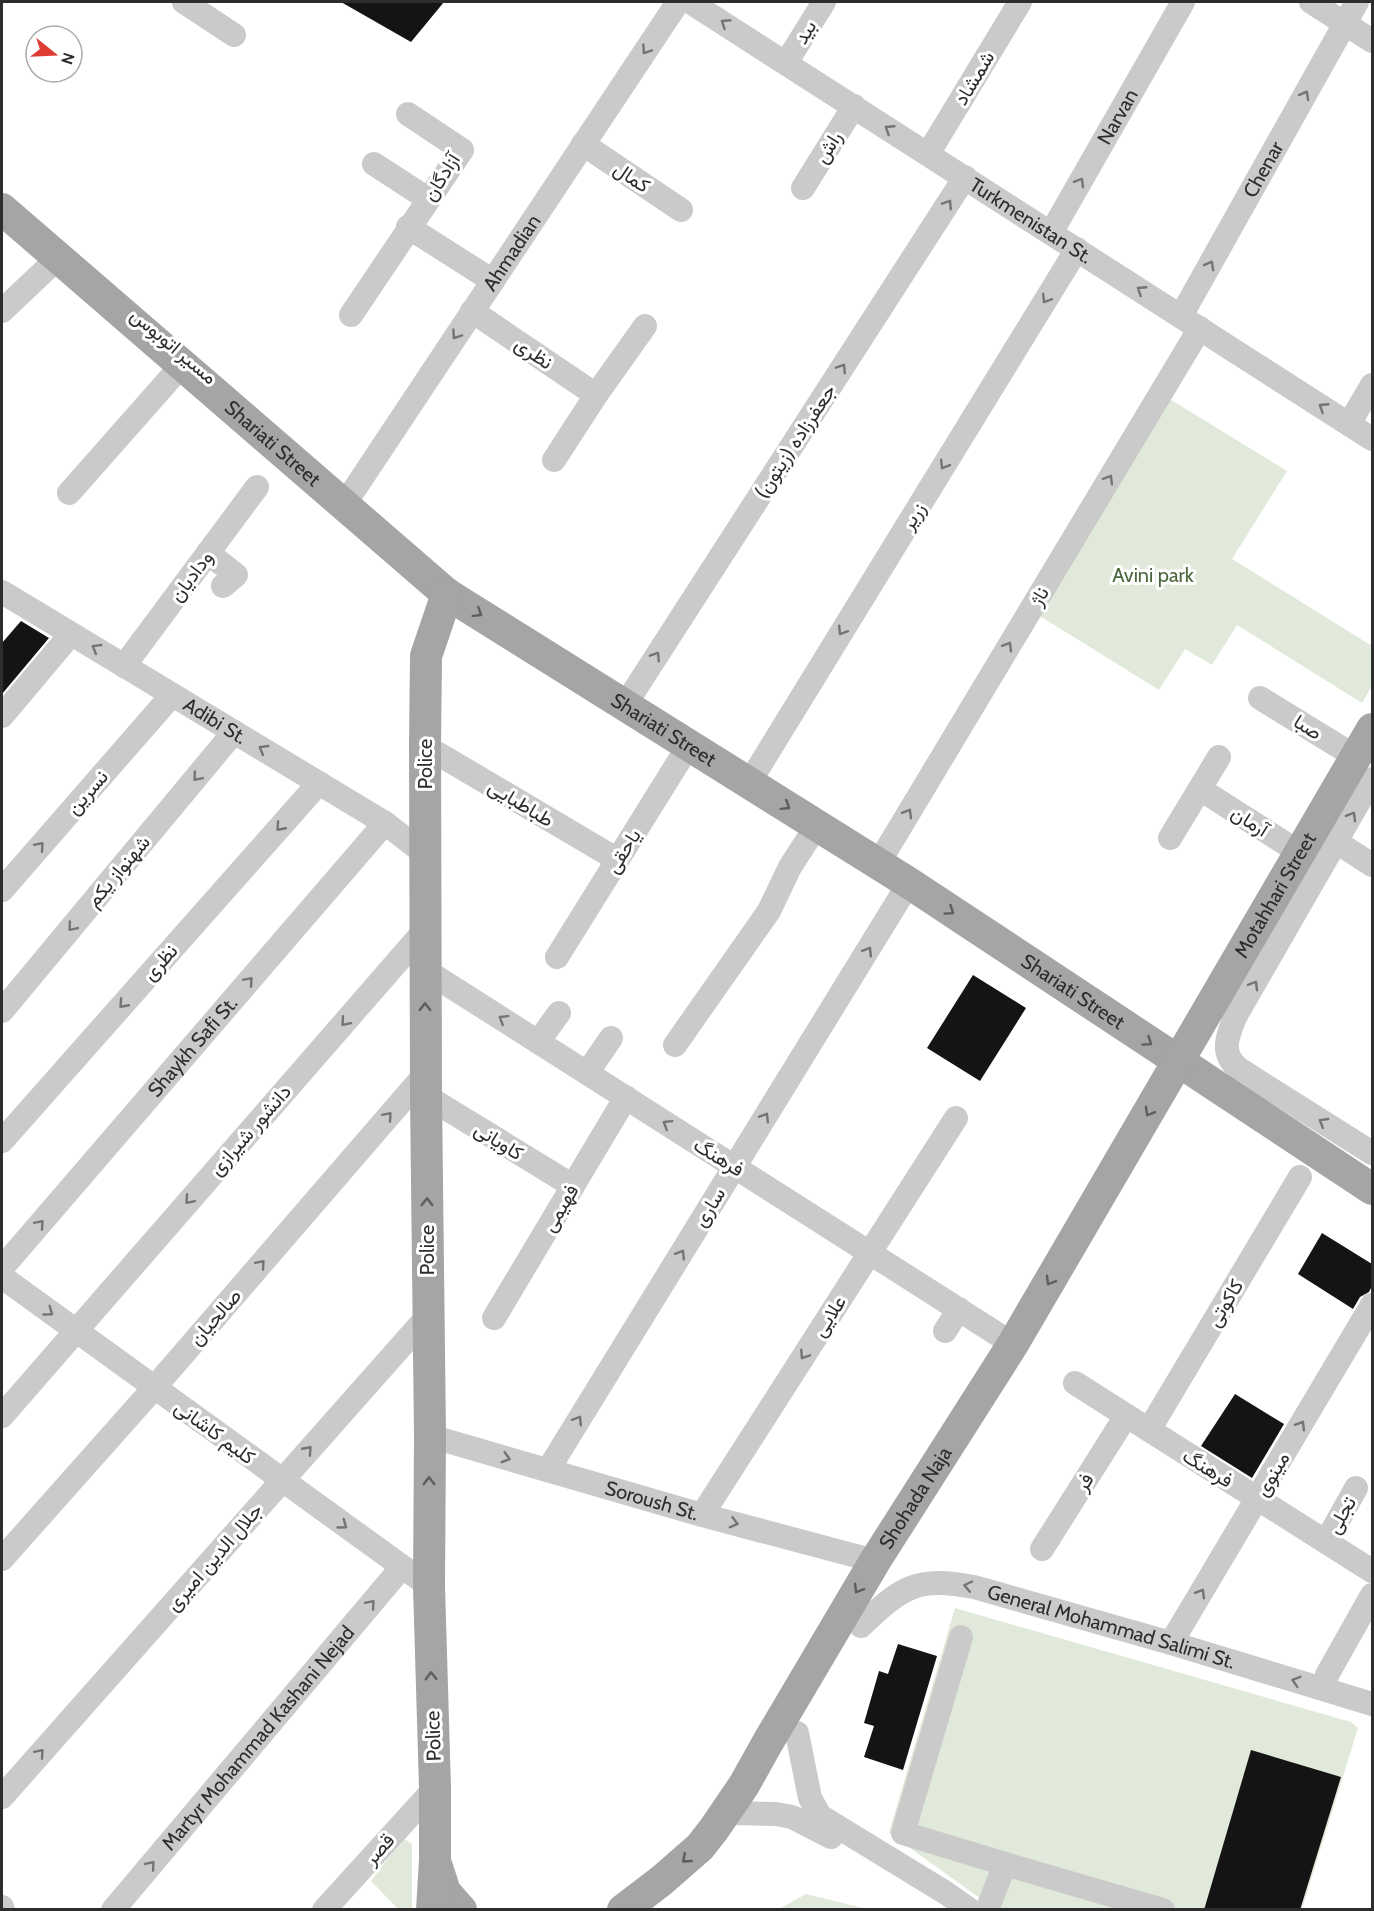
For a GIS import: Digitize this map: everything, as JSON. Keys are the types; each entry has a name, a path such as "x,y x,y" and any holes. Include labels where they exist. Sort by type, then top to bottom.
{"main road":[{"name":"Shariati Street","path":"2,209 182,365 347,500 447,594 909,883 1372,1189"},
{"name":"Police","path":"432,1910 435,1788 429,1587 430,1436 425,970 426,656 447,594"},
{"name":"Motahhari Street","path":"1178,1062 1364,768 1372,729"},
{"name":"Shohada Naja","path":"623,1910 700,1847 723,1821 875,1561 1006,1356 1178,1062"},
{"path":"723,1821 777,1763 798,1733 963,1453 1006,1356"},
{"path":"435,1860 445,1892 461,1910"}],"street":[{"path":"184,2 234,35"},
{"name":"Turkmenistan St.","path":"689,2 1372,439"},
{"name":"Ahmadian","path":"347,500 583,144 689,2"},
{"name":"بید","path":"786,63 824,2"},
{"name":"شمشاد","path":"928,154 1020,2"},
{"name":"Narvan","path":"1051,233 1183,2"},
{"path":"1311,2 1372,41"},
{"name":"Chenar","path":"1191,322 1357,2"},
{"name":"راش","path":"803,188 854,106"},
{"name":"آزادگان","path":"351,315 408,227 462,150 408,114"},
{"name":"کمال","path":"583,144 681,210"},
{"path":"374,164 428,199"},
{"name":"جعفرزاده (زیتون)","path":"625,705 965,177"},
{"name":"مسیر اتوبوس","path":"2,198 347,500"},
{"path":"408,227 493,281"},
{"name":"زریر","path":"749,783 1077,249"},
{"path":"2,311 58,258"},
{"name":"نظری","path":"472,311 596,395"},
{"name":"ناژ","path":"878,864 1191,322"},
{"path":"554,460 645,326"},
{"path":"69,493 182,365"},
{"path":"1349,424 1372,385"},
{"name":"ودادیان","path":"124,666 257,487"},
{"path":"208,553 236,575 223,586"},
{"name":"Adibi St.","path":"3,595 385,823 425,854"},
{"path":"2,716 71,634"},
{"name":"نسرین","path":"2,890 172,695"},
{"name":"صبا","path":"1260,698 1364,768"},
{"name":"شهنواز یکم","path":"2,1011 234,732"},
{"name":"یاحقی","path":"557,957 689,745"},
{"name":"طباطبایی","path":"425,746 618,860"},
{"path":"1170,838 1219,758"},
{"name":"نظری","path":"2,1141 319,783"},
{"name":"آرمان","path":"1200,789 1372,865"},
{"name":"Shaykh Safi St.","path":"2,1268 385,823"},
{"path":"675,1045 769,911 790,867 817,825"},
{"path":"1317,841 1235,1017 1226,1049 1232,1063 1239,1069 1372,1153"},
{"name":"ساری","path":"548,1470 909,883"},
{"name":"دانشور شیرازی","path":"2,1416 425,930"},
{"name":"فرهنگ","path":"425,970 959,1309 1006,1356"},
{"path":"538,1042 560,1013"},
{"path":"587,1073 611,1038"},
{"name":"کاویانی","path":"426,1084 573,1186"},
{"name":"صالحیان","path":"2,1559 426,1084"},
{"name":"فهیمی","path":"494,1318 626,1097"},
{"name":"علایی","path":"702,1515 956,1118"},
{"name":"کاکوتی","path":"1149,1430 1300,1176"},
{"name":"کلیم کاشانی","path":"2,1278 429,1587"},
{"name":"مینوی","path":"1171,1643 1372,1305"},
{"path":"945,1331 959,1309"},
{"name":"جلال الدین امیری","path":"2,1797 427,1317"},
{"name":"فرهنگ","path":"1075,1383 1372,1571"},
{"name":"فر","path":"1042,1549 1126,1416"},
{"name":"Soroush St.","path":"430,1436 702,1515 875,1561"},
{"name":"تجلی","path":"1326,1542 1356,1488"},
{"name":"Martyr Mohammad Kashani Nejad","path":"113,1910 402,1567"},
{"name":"General Mohammad Salimi St.","path":"861,1626 890,1598 907,1588 932,1583 957,1584 1171,1643 1372,1704"},
{"path":"1328,1675 1372,1595"},
{"path":"961,1637 903,1833 1163,1910"},
{"path":"798,1733 810,1798 820,1816 970,1910"},
{"name":"قصر","path":"324,1910 435,1788"},
{"path":"723,1821 776,1814 792,1817 919,1889 948,1910"},
{"path":"987,1910 1005,1863"}],"green space":[{"name":"Avini park","path":"1168,398 1287,471 1232,559 1372,646 1372,686 1362,703 1237,625 1212,665 1185,649 1159,690 1035,613"},
{"path":"955,1608 1351,1722 1358,1728 1302,1909 995,1909 889,1833"},
{"path":"403,1838 412,1844 412,1909 398,1909 371,1881"},
{"path":"806,1894 867,1909 779,1909"}],"building":[{"path":"341,2 444,2 411,42"},
{"path":"21,621 49,638 2,694 2,643"},
{"path":"973,975 1026,1008 980,1081 927,1048"},
{"path":"1322,1233 1372,1264 1372,1286 1369,1292 1360,1297 1353,1309 1298,1274"},
{"path":"1235,1394 1284,1424 1252,1478 1201,1446"},
{"path":"898,1644 937,1656 903,1770 864,1757 874,1726 864,1723 879,1671 888,1674"},
{"path":"1251,1750 1341,1777 1300,1910 1204,1910"}]}
